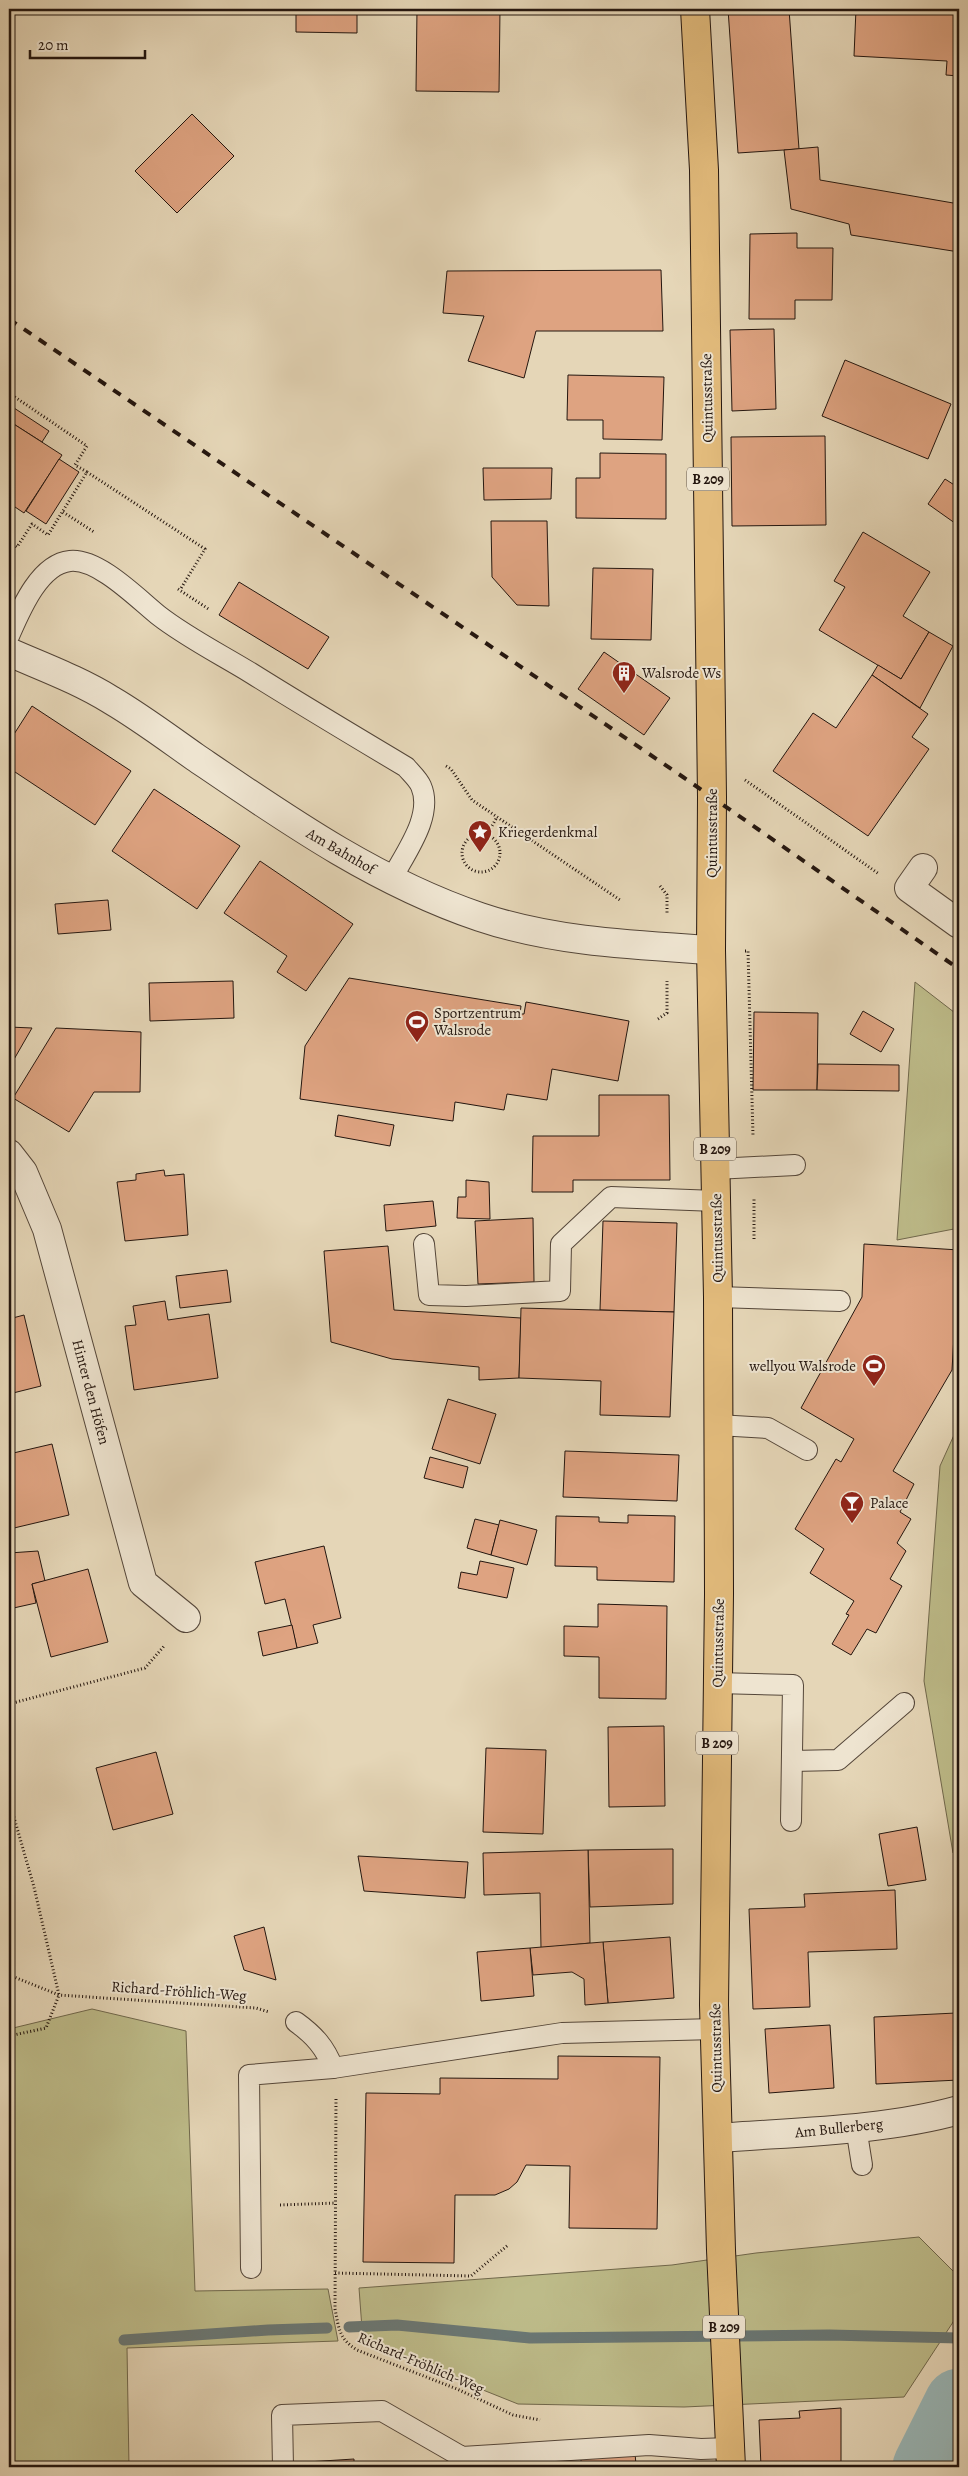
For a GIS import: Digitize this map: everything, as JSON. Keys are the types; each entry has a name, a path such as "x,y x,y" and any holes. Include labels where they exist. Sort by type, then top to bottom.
{"main road":[{"name":"Quintusstraße","path":"695,9 704,170 712,797 712,950 718,1297 715,2029 721,2250 730,2457"}],"street":[{"name":"Am Bahnhof","path":"9,652 111,699 297,826 343,855 392,880 457,909 536,933 577,939 712,950"},
{"path":"916,878 959,924"},
{"name":"Hinter den Höfen","path":"9,1154 23,1172 47,1229 143,1583 186,1618"},
{"name":"Am Bullerberg","path":"718,2138 856,2127 938,2116 959,2110"}],"lane":[{"path":"9,636 22,607 44,574 57,563 72,560 89,564 128,588 171,625 406,768 420,784 425,803 420,823 392,880"},
{"path":"715,1168 795,1165"},
{"path":"424,1244 429,1295 466,1296 560,1291 561,1244 610,1197 716,1201"},
{"path":"718,1297 840,1301"},
{"path":"718,1426 768,1428 807,1450"},
{"path":"717,1683 793,1685 791,1821"},
{"path":"792,1760 838,1760 904,1703"},
{"path":"296,2022 312,2033 327,2051 333,2068"},
{"path":"251,2268 249,2075 333,2068 562,2033 715,2029"},
{"path":"856,2127 862,2165"},
{"path":"283,2467 282,2415 382,2411 462,2457 649,2444 701,2449 730,2457"}],"path":[{"path":"9,392 86,446 75,465 205,549 180,590"},
{"path":"9,541 17,547 32,524 48,534 87,472"},
{"path":"743,779 871,870 916,878"},
{"path":"487,835 496,817"},
{"path":"474,835 487,835 497,842 501,854 499,860 496,865 486,872 474,871 468,867 462,856 464,843 474,835"},
{"path":"660,886 667,895"},
{"path":"658,1019 666,1013"},
{"path":"9,1704 145,1668 186,1618"},
{"path":"9,1800 34,1887 59,1995 46,2028 9,2036"},
{"name":"Richard-Fröhlich-Weg","path":"9,1975 59,1995 256,2008 296,2022"},
{"name":"Richard-Fröhlich-Weg","path":"333,2068 336,2202 334,2309 341,2337 347,2344 513,2415 546,2420"},
{"path":"250,2206 336,2202"},
{"path":"335,2273 471,2276 508,2245"}],"shaded area":[{"path":"915,982 959,1016 959,1228 897,1240"},
{"path":"959,1424 959,1850 953,1853 924,1681 940,1466"},
{"path":"92,2009 186,2031 195,2291 328,2289 338,2341 127,2348 129,2467 9,2467 9,2029"},
{"path":"919,2237 959,2277 959,2313 904,2397 684,2407 518,2404 363,2342 359,2288 672,2265 756,2253"}],"building":[{"path":"296,9 357,9 357,33 296,32"},
{"path":"417,9 500,9 499,92 416,91"},
{"path":"728,9 789,9 799,149 738,153"},
{"path":"856,9 951,9 951,13 959,13 959,76 946,75 947,61 854,56"},
{"path":"192,114 234,156 177,213 135,171"},
{"path":"818,147 820,180 959,204 959,252 851,235 849,224 791,209 784,150"},
{"path":"797,233 797,248 833,248 832,300 795,300 795,319 749,319 750,234"},
{"path":"661,270 663,331 536,331 524,378 468,361 484,316 443,313 447,271"},
{"path":"774,329 776,409 732,411 730,330"},
{"path":"845,360 951,404 928,459 822,416"},
{"path":"568,375 664,377 662,440 603,439 603,420 567,420"},
{"path":"11,406 49,431 42,442 9,421"},
{"path":"9,421 62,455 24,513 9,503"},
{"path":"825,436 826,525 732,526 731,437"},
{"path":"600,453 666,454 666,519 576,518 576,478 600,478"},
{"path":"59,459 79,472 46,524 26,511"},
{"path":"483,468 552,468 551,499 484,500"},
{"path":"945,479 959,488 959,526 928,504"},
{"path":"491,521 547,521 549,606 517,605 492,577"},
{"path":"863,532 930,572 903,616 929,632 901,679 819,630 845,587 834,581"},
{"path":"593,568 653,569 651,640 591,639"},
{"path":"239,582 329,637 308,669 219,615"},
{"path":"929,632 953,646 920,708 872,675 878,665 901,679"},
{"name":"Walsrode Ws","path":"604,652 670,698 644,735 578,689"},
{"path":"872,675 928,714 912,737 929,749 868,836 773,771 813,713 836,728"},
{"path":"32,706 131,771 95,825 9,768 9,742"},
{"path":"154,789 240,846 197,909 112,851"},
{"path":"260,861 353,924 306,991 277,972 287,956 224,913"},
{"path":"108,900 111,930 58,934 55,904"},
{"path":"349,978 521,1006 520,1014 524,1014 526,1002 629,1021 618,1081 552,1069 547,1100 507,1094 504,1110 455,1102 453,1121 300,1099 305,1046"},
{"path":"233,981 234,1018 150,1021 149,983"},
{"path":"863,1011 894,1029 881,1052 850,1034"},
{"path":"754,1012 818,1013 817,1090 753,1090"},
{"path":"9,1027 32,1028 9,1068"},
{"path":"56,1028 141,1032 140,1092 94,1092 69,1132 13,1098"},
{"path":"818,1064 899,1065 899,1091 817,1090"},
{"path":"599,1095 669,1095 670,1180 573,1180 573,1192 532,1192 533,1136 599,1136"},
{"path":"338,1115 394,1125 390,1146 335,1136"},
{"path":"164,1170 165,1176 184,1174 188,1235 125,1241 117,1182 136,1180 136,1174"},
{"path":"466,1180 489,1182 490,1219 457,1218 458,1197 466,1197"},
{"path":"433,1201 436,1226 386,1231 384,1205"},
{"path":"533,1218 534,1282 478,1284 475,1221"},
{"path":"603,1221 677,1223 674,1312 600,1310"},
{"path":"864,1244 959,1250 952,1370 893,1471 914,1484 900,1512 911,1519 897,1543 906,1551 890,1579 902,1586 876,1633 867,1629 851,1655 832,1644 849,1615 846,1614 854,1601 810,1573 824,1549 795,1529 836,1459 841,1462 854,1439 801,1408 862,1297"},
{"path":"388,1246 394,1310 521,1318 519,1378 479,1380 479,1367 392,1359 331,1342 324,1251"},
{"path":"227,1270 231,1302 180,1308 176,1276"},
{"path":"165,1301 168,1320 209,1314 218,1378 134,1390 125,1326 136,1325 133,1306"},
{"path":"521,1308 674,1312 670,1417 600,1415 601,1381 519,1378"},
{"path":"24,1315 41,1386 9,1394 9,1319"},
{"path":"448,1399 496,1414 480,1464 432,1449"},
{"path":"52,1444 69,1515 14,1528 9,1507 9,1454"},
{"path":"565,1451 679,1455 677,1501 563,1497"},
{"path":"430,1457 468,1467 463,1488 424,1478"},
{"path":"628,1515 675,1516 674,1582 597,1580 597,1567 555,1566 556,1516 599,1517 599,1522 628,1523"},
{"path":"475,1519 499,1525 491,1555 467,1548"},
{"path":"500,1520 537,1530 527,1565 491,1555"},
{"path":"324,1546 341,1618 313,1625 318,1643 297,1648 285,1599 265,1604 255,1562"},
{"path":"38,1551 45,1581 32,1584 36,1603 9,1609 9,1553"},
{"path":"480,1561 514,1568 507,1598 458,1588 461,1572 477,1575"},
{"path":"88,1569 108,1642 51,1657 32,1584"},
{"path":"598,1604 667,1606 666,1699 599,1698 599,1657 564,1656 564,1626 598,1627"},
{"path":"292,1625 297,1648 263,1656 258,1632"},
{"path":"664,1726 665,1806 609,1807 608,1727"},
{"path":"486,1748 546,1750 543,1834 483,1832"},
{"path":"156,1752 173,1814 113,1830 96,1768"},
{"path":"917,1827 926,1880 888,1886 879,1834"},
{"path":"673,1849 673,1904 590,1907 588,1850"},
{"path":"588,1850 590,1943 541,1948 540,1893 484,1895 483,1853"},
{"path":"358,1856 468,1862 465,1898 364,1891"},
{"path":"895,1890 897,1949 808,1952 810,2007 753,2009 749,1909 805,1907 804,1894"},
{"path":"264,1927 276,1980 244,1970 234,1936"},
{"path":"670,1937 674,1998 608,2003 603,1942"},
{"path":"603,1942 608,2003 585,2005 584,1979 572,1972 533,1975 530,1948"},
{"path":"530,1948 534,1996 481,2001 477,1952"},
{"path":"956,2013 959,2080 876,2084 874,2017"},
{"path":"830,2025 834,2088 769,2093 765,2029"},
{"path":"558,2056 660,2057 657,2229 569,2228 570,2166 526,2165 517,2182 509,2189 495,2195 455,2195 454,2263 363,2262 366,2093 440,2094 440,2078 558,2079"},
{"path":"841,2408 841,2464 807,2467 761,2467 759,2420 800,2418 799,2411"},
{"path":"635,2453 636,2465 677,2463 678,2467 581,2467 581,2456"},
{"path":"354,2459 354,2467 308,2467 307,2462"}],"waterway":[{"path":"349,2327 397,2325 530,2338 829,2335 959,2338"},
{"path":"124,2340 327,2328"},
{"path":"927,2467 959,2403"}],"railway":[{"path":"9,319 683,777 959,969"}],"place":[{"name":"Walsrode Ws","path":"624,694"},
{"name":"Kriegerdenkmal","path":"480,853"},
{"name":"Sportzentrum Walsrode","path":"417,1043"},
{"name":"wellyou Walsrode","path":"874,1387"},
{"name":"Palace","path":"852,1524"}]}
